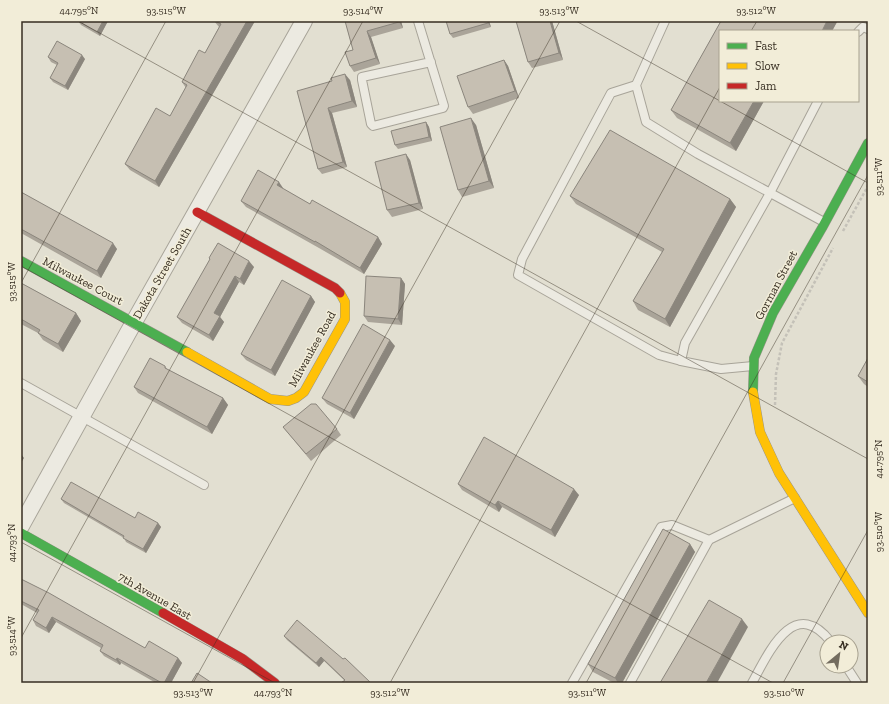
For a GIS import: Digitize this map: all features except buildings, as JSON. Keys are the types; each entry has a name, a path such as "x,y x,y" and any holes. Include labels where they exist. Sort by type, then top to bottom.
{"street":[{"name":"Dakota Street South","path":"21,526 304,21"},
{"name":"Gorman Street","path":"868,143 773,313 754,358 753,393 760,432 779,473 796,497 868,613"},
{"name":"Milwaukee Road","path":"134,322 270,399 284,402 296,399 304,392 345,318 347,307 344,297 335,288 197,212"},
{"name":"Milwaukee Court","path":"21,261 134,322"},
{"name":"7th Avenue East","path":"21,533 243,659 275,683"}],"lane":[{"path":"418,21 431,62 444,106 443,108 373,126 371,124 362,77 431,62"},
{"path":"665,21 636,85 646,122 698,154 825,222"},
{"path":"859,31 863,27 868,29"},
{"path":"636,85 611,93 522,259 518,275 659,355 721,369 754,366"},
{"path":"682,361 685,344 770,193 817,102"},
{"path":"21,383 204,485"},
{"path":"630,683 709,540 796,497"},
{"path":"572,683 660,527 672,525 709,540"},
{"path":"752,683 764,661 784,632 795,625 810,625 825,634"},
{"path":"851,674 857,683"}],"path":[{"path":"843,231 868,186"},
{"path":"776,410 774,404 776,374 782,343 835,244"}],"traffic: fast":[{"path":"753,392 754,358 773,313 822,228 868,143"},
{"path":"21,261 187,352"},
{"path":"21,533 163,613"}],"traffic: slow":[{"path":"187,352 270,399 288,401 296,398 304,392 345,319 345,302 340,293"},
{"path":"753,392 760,432 779,473 868,613"}],"traffic: jam":[{"path":"197,212 335,288 340,293"},
{"path":"163,613 243,659 275,683"}]}
